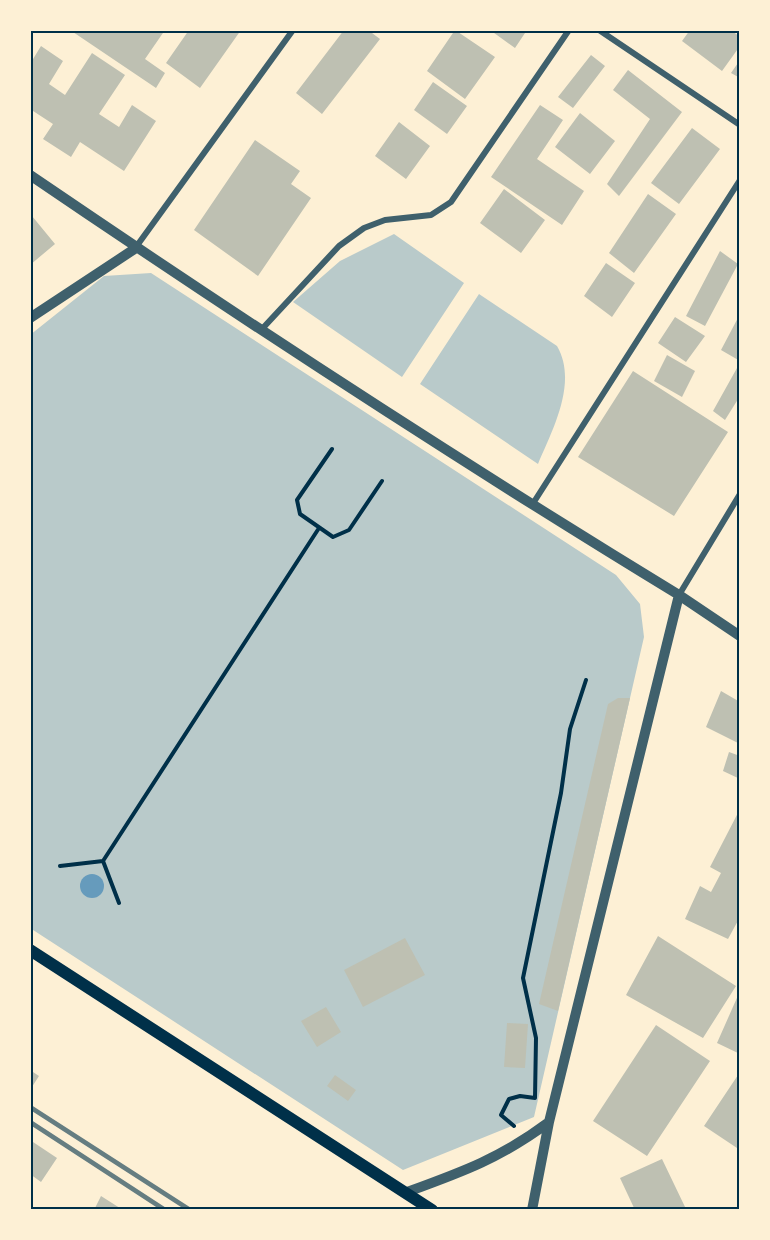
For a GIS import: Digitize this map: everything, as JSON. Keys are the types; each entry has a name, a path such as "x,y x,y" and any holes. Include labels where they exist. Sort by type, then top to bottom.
{"main road":[{"path":"30,950 432,1210"}],"street":[{"path":"30,318 136,248 293,30"},
{"path":"262,329 339,246 364,228 385,220 431,214 451,202 569,30"},
{"path":"599,30 740,125"},
{"path":"30,175 136,248 532,505 679,595 740,636"},
{"path":"532,505 740,180"},
{"path":"532,1210 549,1122 679,595 740,494"},
{"path":"407,1192 483,1164 527,1139 549,1122"}],"path":[{"path":"332,449 297,500 300,514 333,537 345,533 382,481"},
{"path":"103,861 319,528"},
{"path":"501,1115 509,1099 520,1096 535,1098 536,1038 523,978 561,793 570,729 586,680"},
{"path":"60,866 103,861"},
{"path":"103,861 119,903"}],"shaded area":[{"path":"394,234 464,283 402,377 293,302 340,261"},
{"path":"151,273 616,575 640,604 644,637 534,1117 403,1170 30,928 30,335 104,276"},
{"path":"479,294 557,346 563,360 565,375 561,405 538,464 420,384"}],"water":[{"path":"92,874 101,877 104,886 101,895 92,898 83,895 80,886 83,877"}],"building":[{"path":"70,30 165,30 145,59 165,73 156,88"},
{"path":"189,30 241,30 200,88 166,63"},
{"path":"344,30 368,30 380,39 322,114 296,93"},
{"path":"455,30 495,57 465,99 427,71"},
{"path":"490,30 527,30 515,48"},
{"path":"690,30 731,30 740,37 740,46 722,71 682,41"},
{"path":"41,46 63,61 49,84 65,95 92,53 125,75 99,114 119,127 132,105 156,121 124,171 80,142 71,157 43,139 53,124 30,109 30,64"},
{"path":"591,55 605,66 573,108 558,97"},
{"path":"740,60 740,78 731,73"},
{"path":"628,70 682,112 619,196 607,184 650,119 613,90"},
{"path":"433,82 467,106 447,134 414,110"},
{"path":"540,105 563,120 537,159 584,191 562,225 491,177"},
{"path":"580,113 615,141 590,174 555,147"},
{"path":"399,122 430,146 406,179 375,156"},
{"path":"692,128 720,149 679,204 651,183"},
{"path":"255,140 300,171 291,184 311,198 258,276 194,230"},
{"path":"504,189 545,220 521,253 480,223"},
{"path":"648,194 676,214 634,273 609,253"},
{"path":"32,216 55,244 30,265 30,217"},
{"path":"720,251 738,264 705,326 686,316"},
{"path":"606,263 635,283 612,317 584,296"},
{"path":"740,314 740,361 721,350"},
{"path":"675,317 705,336 686,362 658,343"},
{"path":"667,355 695,371 682,397 654,381"},
{"path":"737,368 740,370 740,396 725,420 713,411"},
{"path":"633,371 728,432 674,516 578,457"},
{"path":"721,691 740,702 740,744 706,727"},
{"path":"618,698 630,698 558,1011 539,1004 608,704"},
{"path":"729,752 740,756 740,779 723,771"},
{"path":"740,809 740,917 728,939 685,919 700,886 711,892 721,873 710,867"},
{"path":"658,936 736,986 703,1038 626,995"},
{"path":"405,938 425,975 363,1007 344,970"},
{"path":"740,991 740,1054 717,1043"},
{"path":"326,1007 341,1032 317,1047 301,1021"},
{"path":"507,1023 528,1024 525,1068 504,1067"},
{"path":"656,1025 710,1061 647,1156 593,1121"},
{"path":"30,1070 39,1076 30,1090"},
{"path":"740,1072 740,1150 704,1126"},
{"path":"335,1075 356,1090 348,1101 327,1086"},
{"path":"30,1140 57,1158 41,1182 30,1174"},
{"path":"662,1159 686,1209 635,1210 620,1178"},
{"path":"101,1196 123,1210 94,1210"}],"railway":[{"path":"30,1107 190,1210"},
{"path":"30,1122 165,1210"}]}
